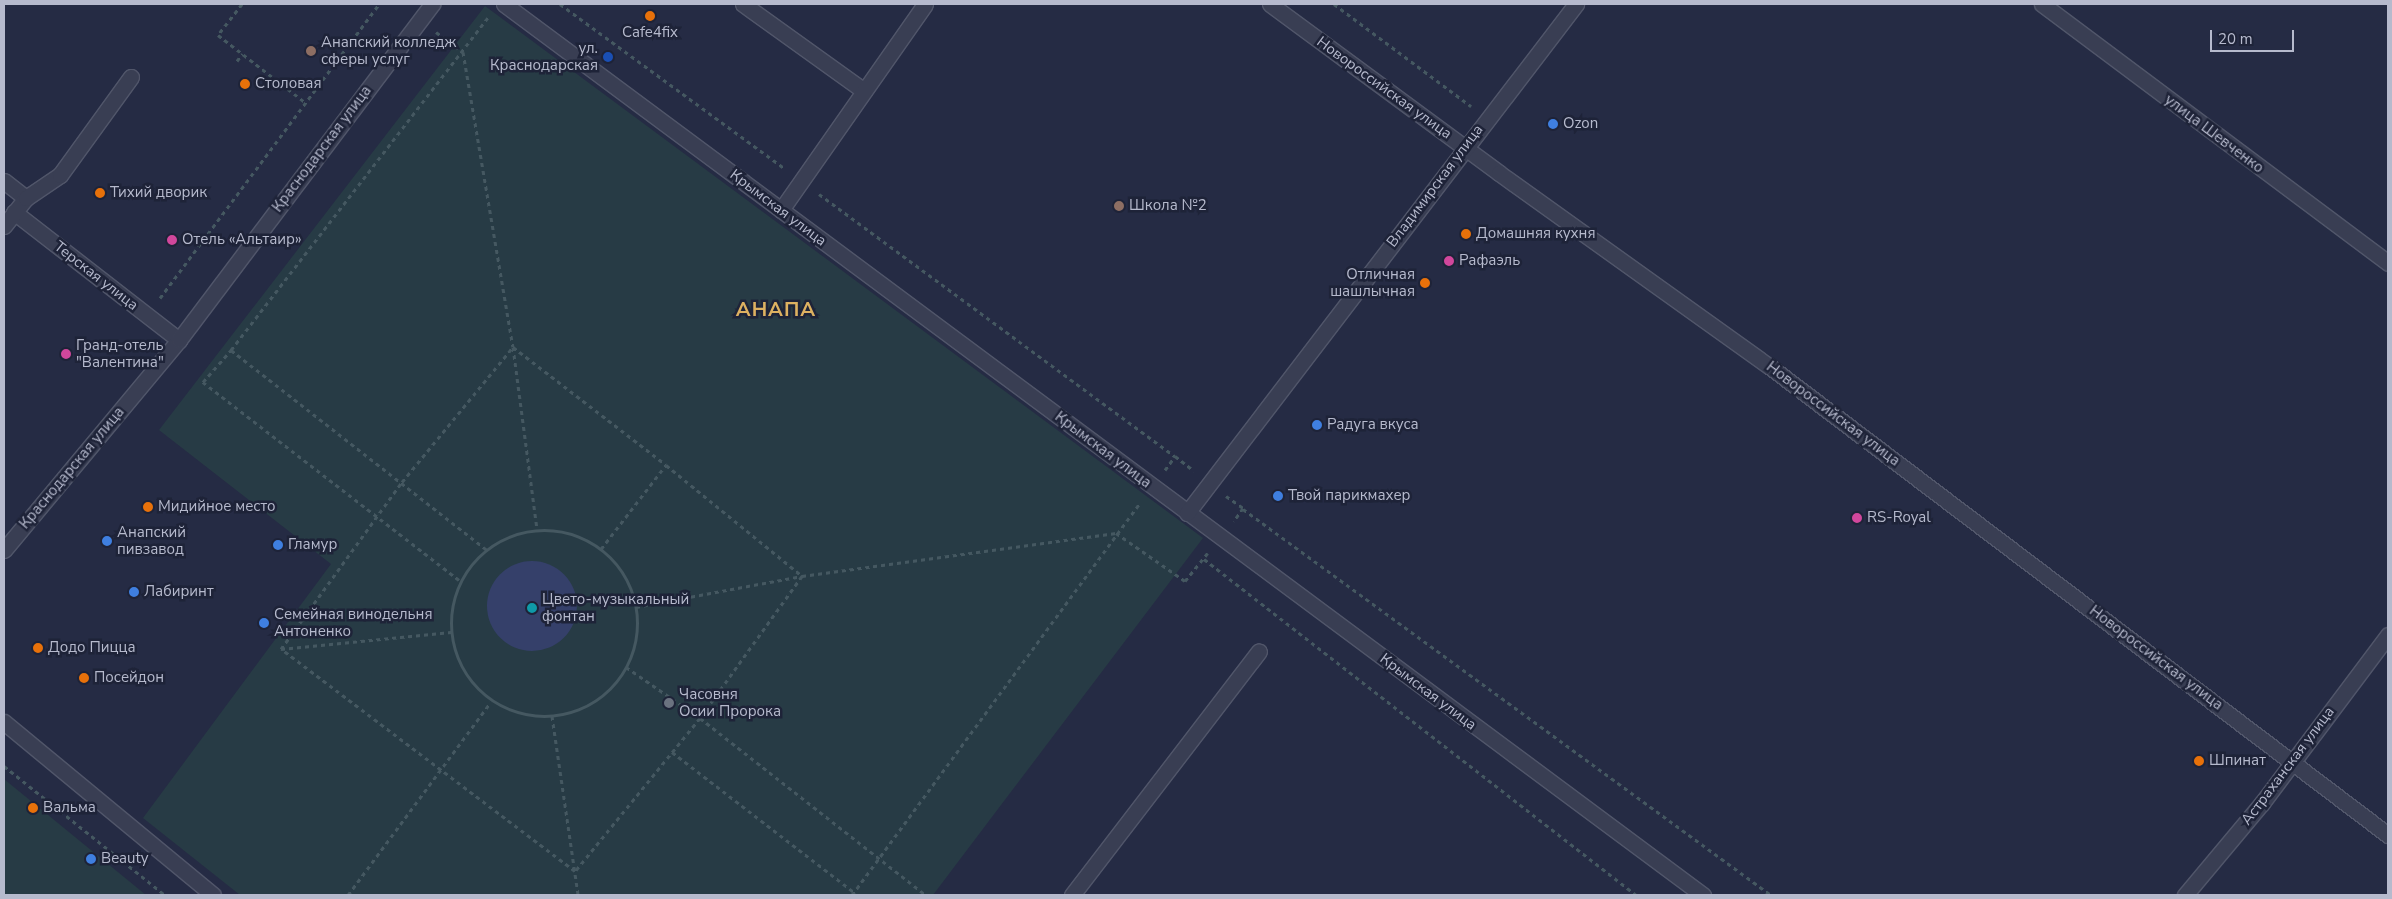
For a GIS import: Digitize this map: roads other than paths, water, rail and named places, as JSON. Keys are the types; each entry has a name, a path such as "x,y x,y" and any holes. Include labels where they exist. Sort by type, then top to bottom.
{"street":[{"name":"Краснодарская улица","path":"4,550 179,340 432,4"},
{"path":"742,4 864,92"},
{"path":"781,210 925,4"},
{"name":"Новороссийская улица","path":"1270,4 1465,148 1769,366 2388,835"},
{"name":"Владимирская улица","path":"1187,513 1576,4"},
{"name":"улица Шевченко","path":"2042,4 2388,263"},
{"name":"Крымская улица","path":"499,7 781,210 1703,895"},
{"path":"4,226 26,198 60,175 131,78"},
{"path":"4,181 26,198"},
{"name":"Терская улица","path":"14,212 179,340"},
{"name":"Астраханская улица","path":"2186,895 2292,762 2388,635"},
{"path":"1072,895 1259,651"},
{"path":"4,722 214,895"}],"water":[{"name":"Цвето-музыкальный фонтан","path":"532,561 549,564 564,574 574,589 577,606 574,623 564,638 549,648 532,651 515,648 500,638 490,623 487,606 490,589 500,574 515,564"}],"place":[{"name":"Cafe4fix","path":"650,16"},
{"name":"Анапский колледж сферы услуг","path":"311,51"},
{"name":"ул. Краснодарская","path":"608,57"},
{"name":"Столовая","path":"245,84"},
{"name":"Ozon","path":"1553,124"},
{"name":"Тихий дворик","path":"100,193"},
{"name":"Школа №2","path":"1119,206"},
{"name":"Домашняя кухня","path":"1466,234"},
{"name":"Отель «Альтаир»","path":"172,240"},
{"name":"Рафаэль","path":"1449,261"},
{"name":"Отличная шашлычная","path":"1425,283"},
{"name":"Гранд-отель \"Валентина\"","path":"66,354"},
{"name":"Радуга вкуса","path":"1317,425"},
{"name":"Твой парикмахер","path":"1278,496"},
{"name":"Мидийное место","path":"148,507"},
{"name":"RS-Royal","path":"1857,518"},
{"name":"Анапский пивзавод","path":"107,541"},
{"name":"Гламур","path":"278,545"},
{"name":"Лабиринт","path":"134,592"},
{"name":"Цвето-музыкальный фонтан","path":"532,608"},
{"name":"Семейная винодельня Антоненко","path":"264,623"},
{"name":"Додо Пицца","path":"38,648"},
{"name":"Посейдон","path":"84,678"},
{"name":"Часовня Осии Пророка","path":"669,703"},
{"name":"Шпинат","path":"2199,761"},
{"name":"Вальма","path":"33,808"},
{"name":"Beauty","path":"91,859"}],"district":[{"name":"АНАПА","path":"776,309"}]}
